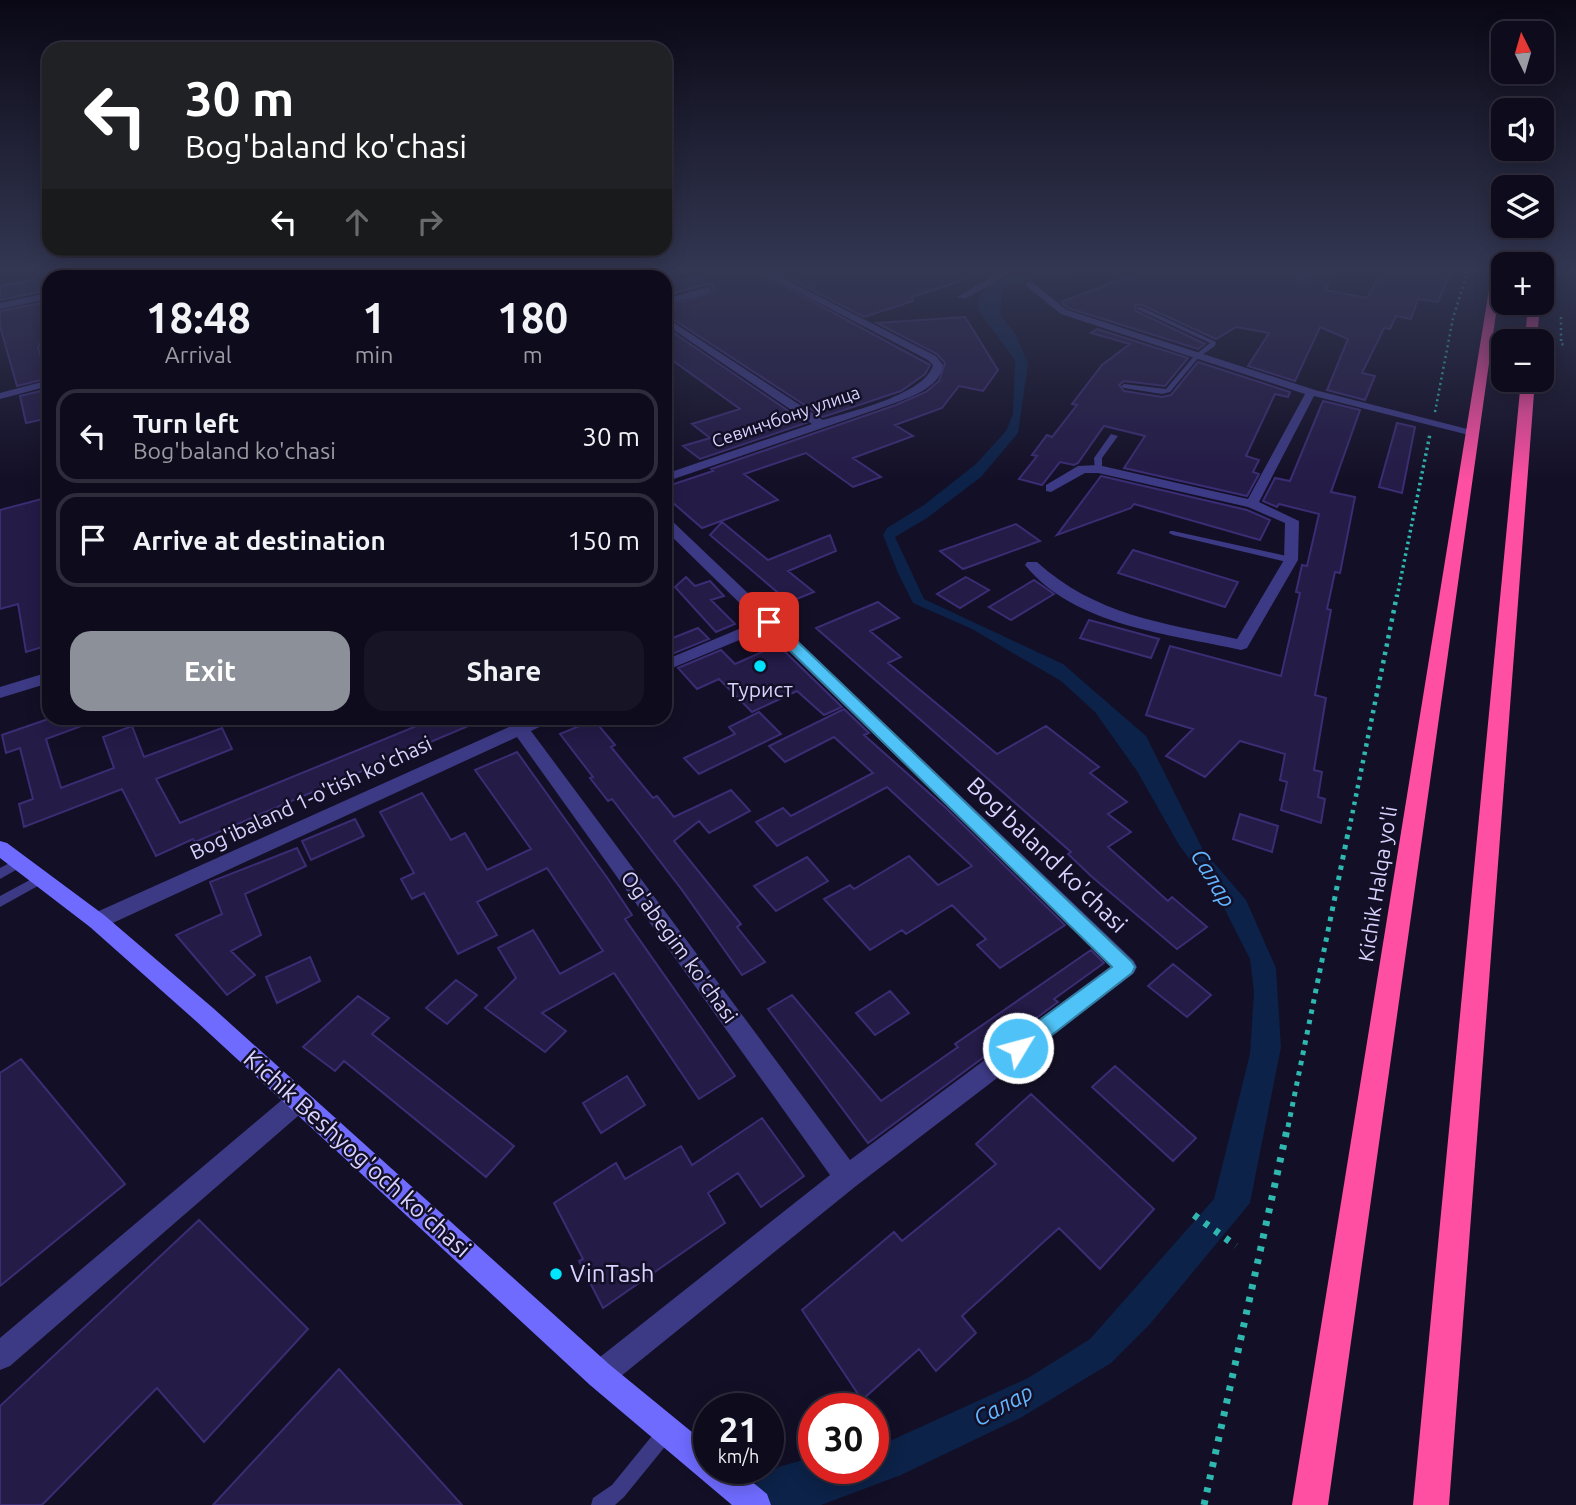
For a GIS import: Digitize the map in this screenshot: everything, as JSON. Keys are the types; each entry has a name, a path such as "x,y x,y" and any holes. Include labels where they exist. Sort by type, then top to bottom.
{"highway":[{"name":"Kichik Halqa yo'li","path":"1310,1505 1487,341"},
{"path":"1431,1505 1527,392"}],"street":[{"path":"697,341 823,426"},
{"name":"Севинчбону улица","path":"672,476 823,426 921,388 937,372 938,365 932,358 899,341"},
{"path":"1152,341 1311,392 1473,432"},
{"path":"0,396 42,385"},
{"path":"1252,504 1311,392"},
{"path":"1032,565 1047,583 1081,603 1121,617 1241,645 1291,560 1292,521 1252,504 1098,469 1082,469 1051,488"},
{"name":"Bog'baland ko'chasi","path":"600,1375 847,1177 1126,967 672,529"},
{"path":"672,663 769,622"},
{"path":"0,693 42,679"},
{"name":"Bog'ibaland 1-o'tish ko'chasi","path":"97,921 512,725"},
{"name":"Og'abegim ko'chasi","path":"517,725 847,1177"},
{"name":"Kichik Beshyog'och ko'chasi","path":"6,862 41,879 97,921 600,1375 693,1453"},
{"path":"0,1356 298,1101"},
{"name":"Kichik Beshyog'och ko'chasi","path":"731,1484 756,1505"}],"lane":[{"path":"1124,386 1168,391 1197,356 1213,345 1211,341"},
{"path":"1098,469 1098,458 1114,436"},
{"path":"1173,533 1291,560"},
{"path":"0,902 41,879"},
{"path":"600,1505 674,1438"}],"path":[{"path":"1204,1505 1272,1205 1448,341"},
{"path":"1561,341 1565,345"},
{"path":"1194,1215 1236,1246"}],"water":[{"name":"Салар","path":"1001,341 1019,341 1028,364 1018,433 981,477 927,518 895,537 924,599 1063,664 1146,736 1203,850 1246,900 1276,968 1281,1047 1250,1203 1150,1324 1111,1363 1022,1417 889,1480 889,1441 1028,1378 1090,1339 1214,1199 1250,1054 1254,992 1250,959 1220,900 1179,845 1137,771 1095,712 1061,681 972,629 913,603 883,535 887,528 924,505 976,464 1006,431 1013,414 1015,360"},
{"name":"Салар","path":"798,1461 798,1484 877,1484 821,1505 729,1505 756,1484 784,1484 784,1465"}],"building":[{"path":"4,341 42,341 38,348 42,359 42,380 17,386"},
{"path":"672,341 686,341 806,423 700,459 683,446 710,438 692,424 740,409 672,360"},
{"path":"707,341 886,341 930,365 925,374 901,391 823,417"},
{"path":"912,341 980,341 998,370 983,391 959,386 942,408 895,425 913,436 853,458 881,477 853,487 806,453 744,474 778,500 702,528 672,502 672,485 926,392 939,381 945,363 937,354"},
{"path":"1120,341 1135,341 1188,358 1165,386 1124,381 1119,385 1124,391 1162,397 1171,395 1198,362 1290,392 1288,397 1275,394 1246,456 1259,460 1253,472 1259,474 1247,496 1124,468 1145,436 1104,426 1078,463 1074,465 1060,462 1042,485 1019,479 1037,456 1032,455 1047,435 1052,437 1077,405 1072,404 1102,365 1130,344"},
{"path":"1173,341 1199,341 1205,344 1198,349"},
{"path":"1264,341 1313,341 1295,381 1248,366"},
{"path":"1347,341 1378,341 1362,373 1375,376 1365,400 1327,390"},
{"path":"42,391 42,420 26,423 20,396"},
{"path":"1323,401 1360,410 1331,492 1355,497 1340,573 1335,572 1327,609 1331,610 1315,695 1326,698 1314,770 1322,772 1318,797 1325,799 1321,823 1281,810 1287,782 1280,780 1285,754 1240,741 1205,777 1166,756 1193,729 1146,715 1170,646 1281,676 1300,593 1296,592 1302,565 1307,566 1319,514 1279,504 1277,507 1263,501 1275,478 1290,481"},
{"path":"1397,423 1415,427 1402,493 1379,487"},
{"path":"1101,476 1247,510 1270,520 1260,540 1134,504 1131,508 1057,535"},
{"path":"42,499 42,647 26,652 18,604 0,609 0,510"},
{"path":"722,522 768,560 830,535 836,551 788,571 814,592 789,602 710,535"},
{"path":"1016,524 1040,541 963,569 940,551"},
{"path":"1133,550 1238,582 1225,607 1118,573"},
{"path":"686,577 695,586 710,581 724,596 711,600 735,624 716,632 675,587"},
{"path":"966,577 989,590 960,608 937,594"},
{"path":"1034,580 1054,594 1011,620 989,607"},
{"path":"878,602 899,618 870,631 901,657 888,663 997,754 1046,726 1099,767 1090,773 1127,802 1108,814 1131,832 1108,847 1168,901 1172,897 1207,927 1177,949 1091,876 1068,854 1071,852 816,628"},
{"path":"1089,620 1159,639 1151,658 1080,638"},
{"path":"698,628 709,639 672,654 672,638"},
{"path":"778,645 842,707 824,715 797,691 752,712 719,679 697,689 678,668 721,650 735,664"},
{"path":"844,709 869,733 864,735 946,808 1065,925 1000,968 977,945 986,939 952,905 906,934 902,930 870,950 824,899 850,885 854,889 909,856 938,885 972,866 887,787 777,846 756,822 783,808 791,816 873,773 834,737 785,762 769,746"},
{"path":"759,712 781,734 699,774 684,758 735,734 729,727"},
{"path":"42,721 42,725 84,725 46,739 61,788 114,768 103,737 132,726 144,757 222,728 232,749 156,779 180,823 419,725 471,725 156,856 122,789 24,827 19,804 33,799 20,748 6,753 2,735"},
{"path":"582,725 598,725 615,745 611,747 653,798 657,796 674,817 731,790 750,811 709,833 699,821 674,841 741,924 737,927 765,962 742,975 682,890 612,799 608,801 590,778 593,777 560,734"},
{"path":"517,752 608,879 632,915 625,919 735,1076 699,1099 614,973 542,1013 566,1031 545,1052 485,1008 516,978 498,948 533,930 560,974 603,951 547,868 477,902 497,935 458,954 424,893 412,899 401,879 414,873 380,812 422,793 451,840 465,833 487,870 531,849 475,770"},
{"path":"1240,814 1278,826 1272,852 1233,839"},
{"path":"355,819 364,836 311,860 302,841"},
{"path":"297,848 306,866 245,894 261,935 231,951 255,975 227,995 176,935 222,914 210,882"},
{"path":"807,857 828,881 776,911 754,886"},
{"path":"1091,950 1104,963 1054,999 1058,1002 868,1143 768,1009 792,995 881,1101 958,1047 955,1044"},
{"path":"310,957 320,981 277,1003 266,977"},
{"path":"1173,964 1211,995 1187,1017 1148,986"},
{"path":"456,980 477,995 447,1024 426,1008"},
{"path":"890,991 909,1013 875,1035 856,1013"},
{"path":"358,996 389,1018 372,1034 514,1146 486,1177 344,1061 335,1071 303,1047"},
{"path":"21,1059 125,1184 0,1286 0,1073"},
{"path":"1115,1066 1196,1138 1173,1161 1092,1087"},
{"path":"627,1076 645,1105 601,1133 583,1103"},
{"path":"1031,1094 1154,1209 1100,1269 1059,1228 962,1316 976,1333 936,1371 919,1349 870,1393 857,1393 802,1310 894,1232 902,1241 996,1164 976,1144"},
{"path":"762,1118 804,1176 761,1207 738,1173 708,1193 725,1223 603,1308 579,1261 583,1259 554,1203 616,1163 625,1179 681,1146 692,1165"},
{"path":"199,1220 308,1329 204,1442 157,1388 42,1505 0,1505 0,1406"},
{"path":"339,1369 462,1505 213,1505"}],"place":[{"name":"Турист","path":"760,666"},
{"name":"VinTash","path":"556,1274"}],"route":[{"path":"769,622 1126,967 1018,1048"}]}
